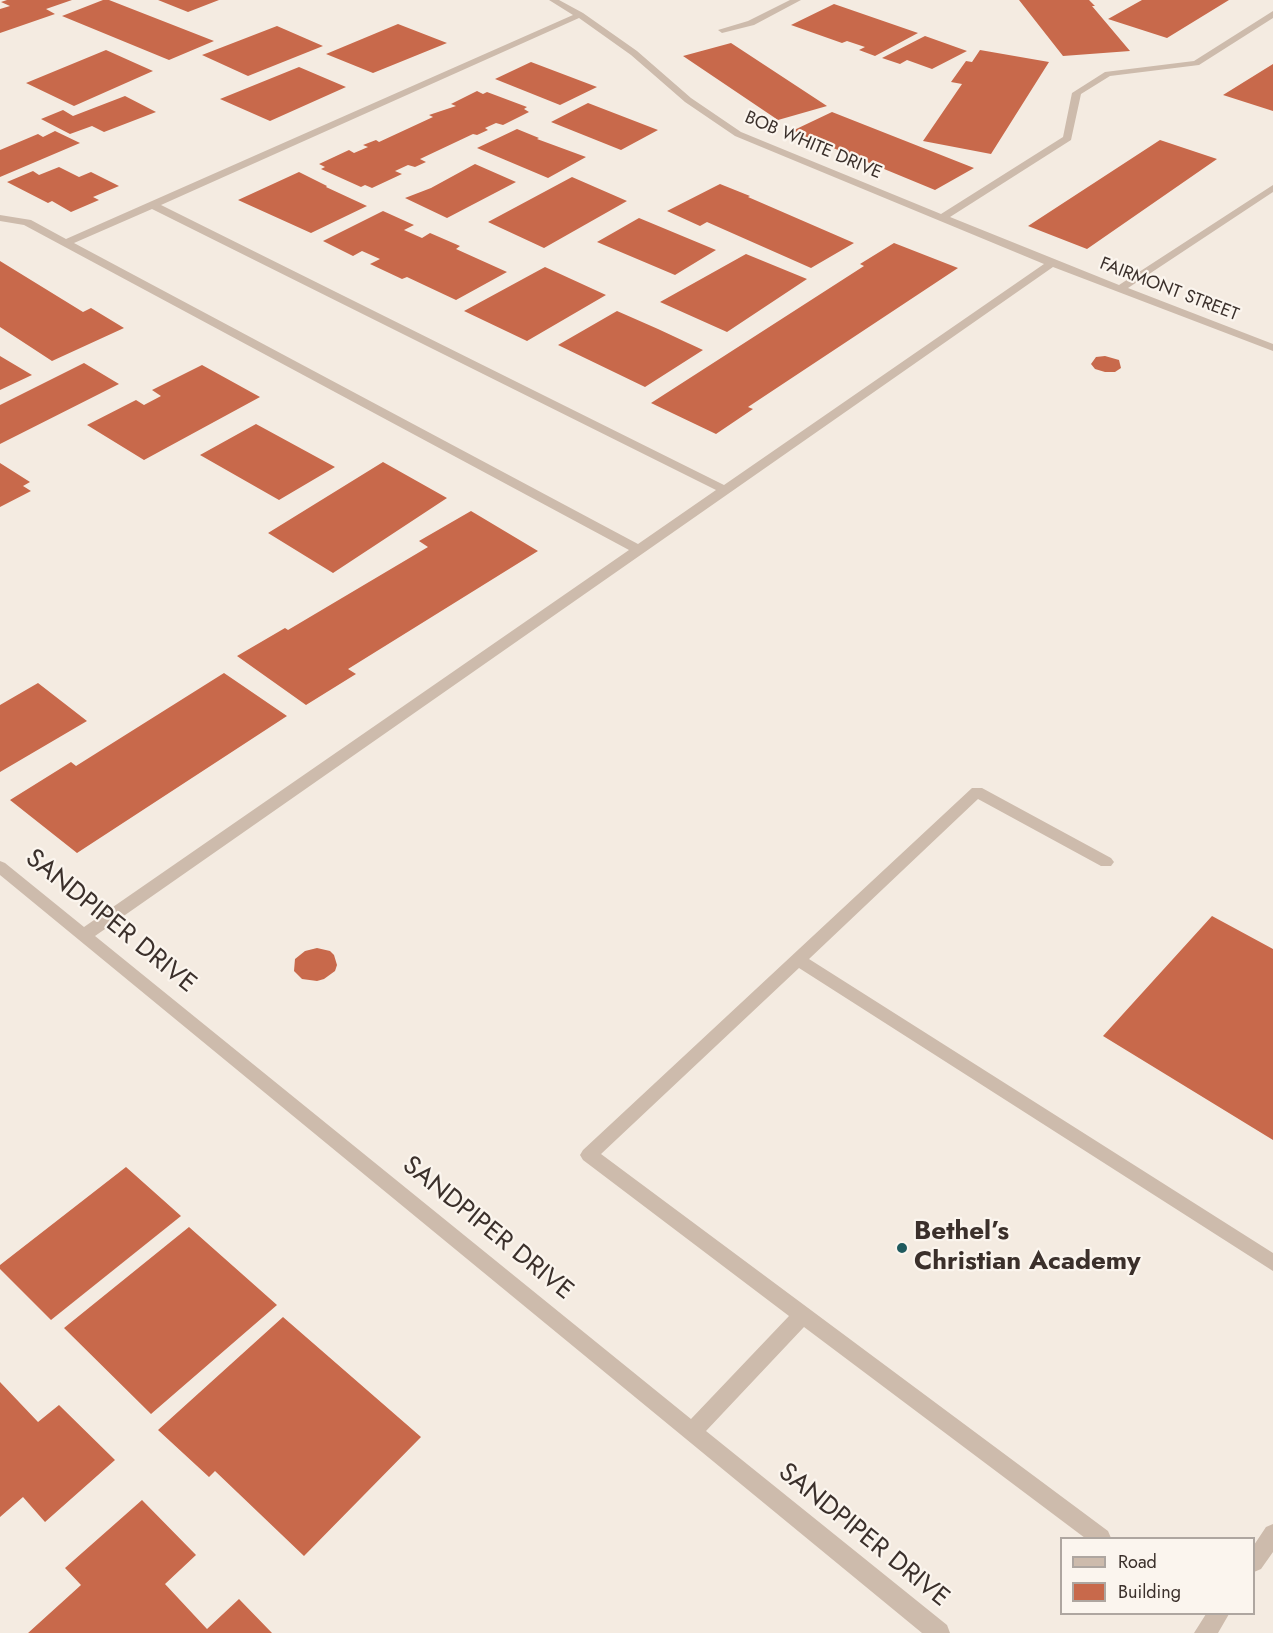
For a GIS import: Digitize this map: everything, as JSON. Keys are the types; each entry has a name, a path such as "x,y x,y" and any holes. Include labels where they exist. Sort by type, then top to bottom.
{"street":[{"name":"BOB WHITE DRIVE","path":"553,0 580,15 633,53 688,100 738,134 1052,263"},
{"path":"722,30 751,23 797,0"},
{"path":"942,218 1068,138 1077,93 1108,74 1196,63 1273,14"},
{"path":"66,243 580,15"},
{"path":"1120,289 1273,188"},
{"path":"153,205 725,490"},
{"path":"0,218 27,222 639,550"},
{"path":"84,935 1052,263"},
{"name":"FAIRMONT STREET","path":"1052,263 1273,348"},
{"path":"1098,1537 589,1155 977,792 1106,862"},
{"name":"SANDPIPER DRIVE","path":"0,867 939,1633"},
{"path":"798,960 1273,1263"},
{"path":"693,1431 802,1315"},
{"path":"1255,1561 1273,1534"}],"building":[{"path":"7,0 72,0 46,9 55,14 0,33 0,9 10,6 1,2"},
{"path":"103,0 109,0 214,41 169,60 62,16"},
{"path":"158,0 219,0 188,12"},
{"path":"1019,0 1089,0 1130,51 1063,56"},
{"path":"1142,0 1229,0 1167,38 1108,19"},
{"path":"834,4 918,33 875,56 859,50 865,47 847,41 842,43 791,25"},
{"path":"398,24 447,43 373,73 326,54"},
{"path":"277,26 323,46 248,76 202,55"},
{"path":"925,36 967,51 932,69 907,60 900,64 882,58"},
{"path":"731,43 827,106 778,120 683,56"},
{"path":"106,50 153,71 74,106 26,83"},
{"path":"980,50 1049,62 991,154 923,141 962,84 951,82 966,61 972,62"},
{"path":"531,62 597,87 560,105 495,79"},
{"path":"1273,64 1273,111 1223,95"},
{"path":"299,67 346,87 270,121 220,99"},
{"path":"477,91 483,94 487,92 527,107 524,109 529,112 503,125 496,123 485,128 488,130 477,135 473,134 420,159 426,162 415,167 408,165 395,171 402,174 372,188 365,185 361,187 321,169 325,167 319,164 349,150 354,153 368,147 363,145 376,140 379,142 433,117 429,115 456,106 451,104"},
{"path":"125,96 156,112 104,132 92,126 70,134 41,119 63,110 73,116"},
{"path":"588,103 658,130 621,150 551,122"},
{"path":"832,112 974,168 935,190 792,131"},
{"path":"517,129 586,157 548,178 477,148"},
{"path":"55,131 80,143 0,177 0,150 38,134 43,137"},
{"path":"1160,140 1217,159 1087,249 1028,226"},
{"path":"475,164 516,182 447,218 405,198 431,188"},
{"path":"59,167 79,177 91,172 119,186 93,197 99,200 71,212 52,201 48,203 7,182 33,171 39,175"},
{"path":"299,172 367,206 311,233 238,200"},
{"path":"572,177 627,201 544,248 488,222"},
{"path":"720,184 854,243 811,268 707,222 700,226 667,211"},
{"path":"383,211 414,225 404,230 422,238 430,233 460,246 456,249 507,272 456,300 407,277 402,279 370,264 380,259 362,251 353,256 323,241"},
{"path":"639,218 716,250 675,275 597,242"},
{"path":"894,243 958,268 748,407 753,409 716,434 651,403 864,266 860,264"},
{"path":"746,254 807,279 727,332 660,302"},
{"path":"0,261 83,312 91,308 124,328 52,361 0,327"},
{"path":"545,267 606,295 527,341 464,311"},
{"path":"617,311 703,350 645,387 558,345"},
{"path":"0,356 32,375 0,390"},
{"path":"1105,356 1119,360 1121,368 1115,372 1095,369 1091,364 1096,357"},
{"path":"84,363 119,384 0,444 0,405"},
{"path":"202,365 260,397 144,460 87,425 136,400 144,405 161,396 152,390"},
{"path":"256,424 335,467 279,500 200,455"},
{"path":"383,462 447,498 333,573 268,533"},
{"path":"0,463 30,482 23,486 31,491 0,507"},
{"path":"471,511 538,551 348,669 356,674 306,705 237,656 285,628 288,630 428,547 419,541"},
{"path":"224,673 287,716 77,853 10,800 71,762 76,766"},
{"path":"38,683 87,721 0,772 0,705"},
{"path":"1212,916 1273,949 1273,1140 1103,1036"},
{"path":"317,948 330,951 334,955 337,965 335,971 317,981 302,979 294,971 295,959 305,951"},
{"path":"126,1167 181,1216 51,1320 0,1269 0,1265"},
{"path":"189,1227 277,1305 151,1414 64,1328"},
{"path":"283,1317 421,1437 304,1556 215,1471 209,1477 158,1430"},
{"path":"0,1382 38,1422 59,1405 115,1460 45,1522 23,1497 0,1517"},
{"path":"142,1500 196,1555 165,1584 207,1629 239,1599 272,1633 28,1633 81,1585 65,1568"}],"place":[{"name":"Bethel’s Christian Academy","path":"902,1248"}]}
